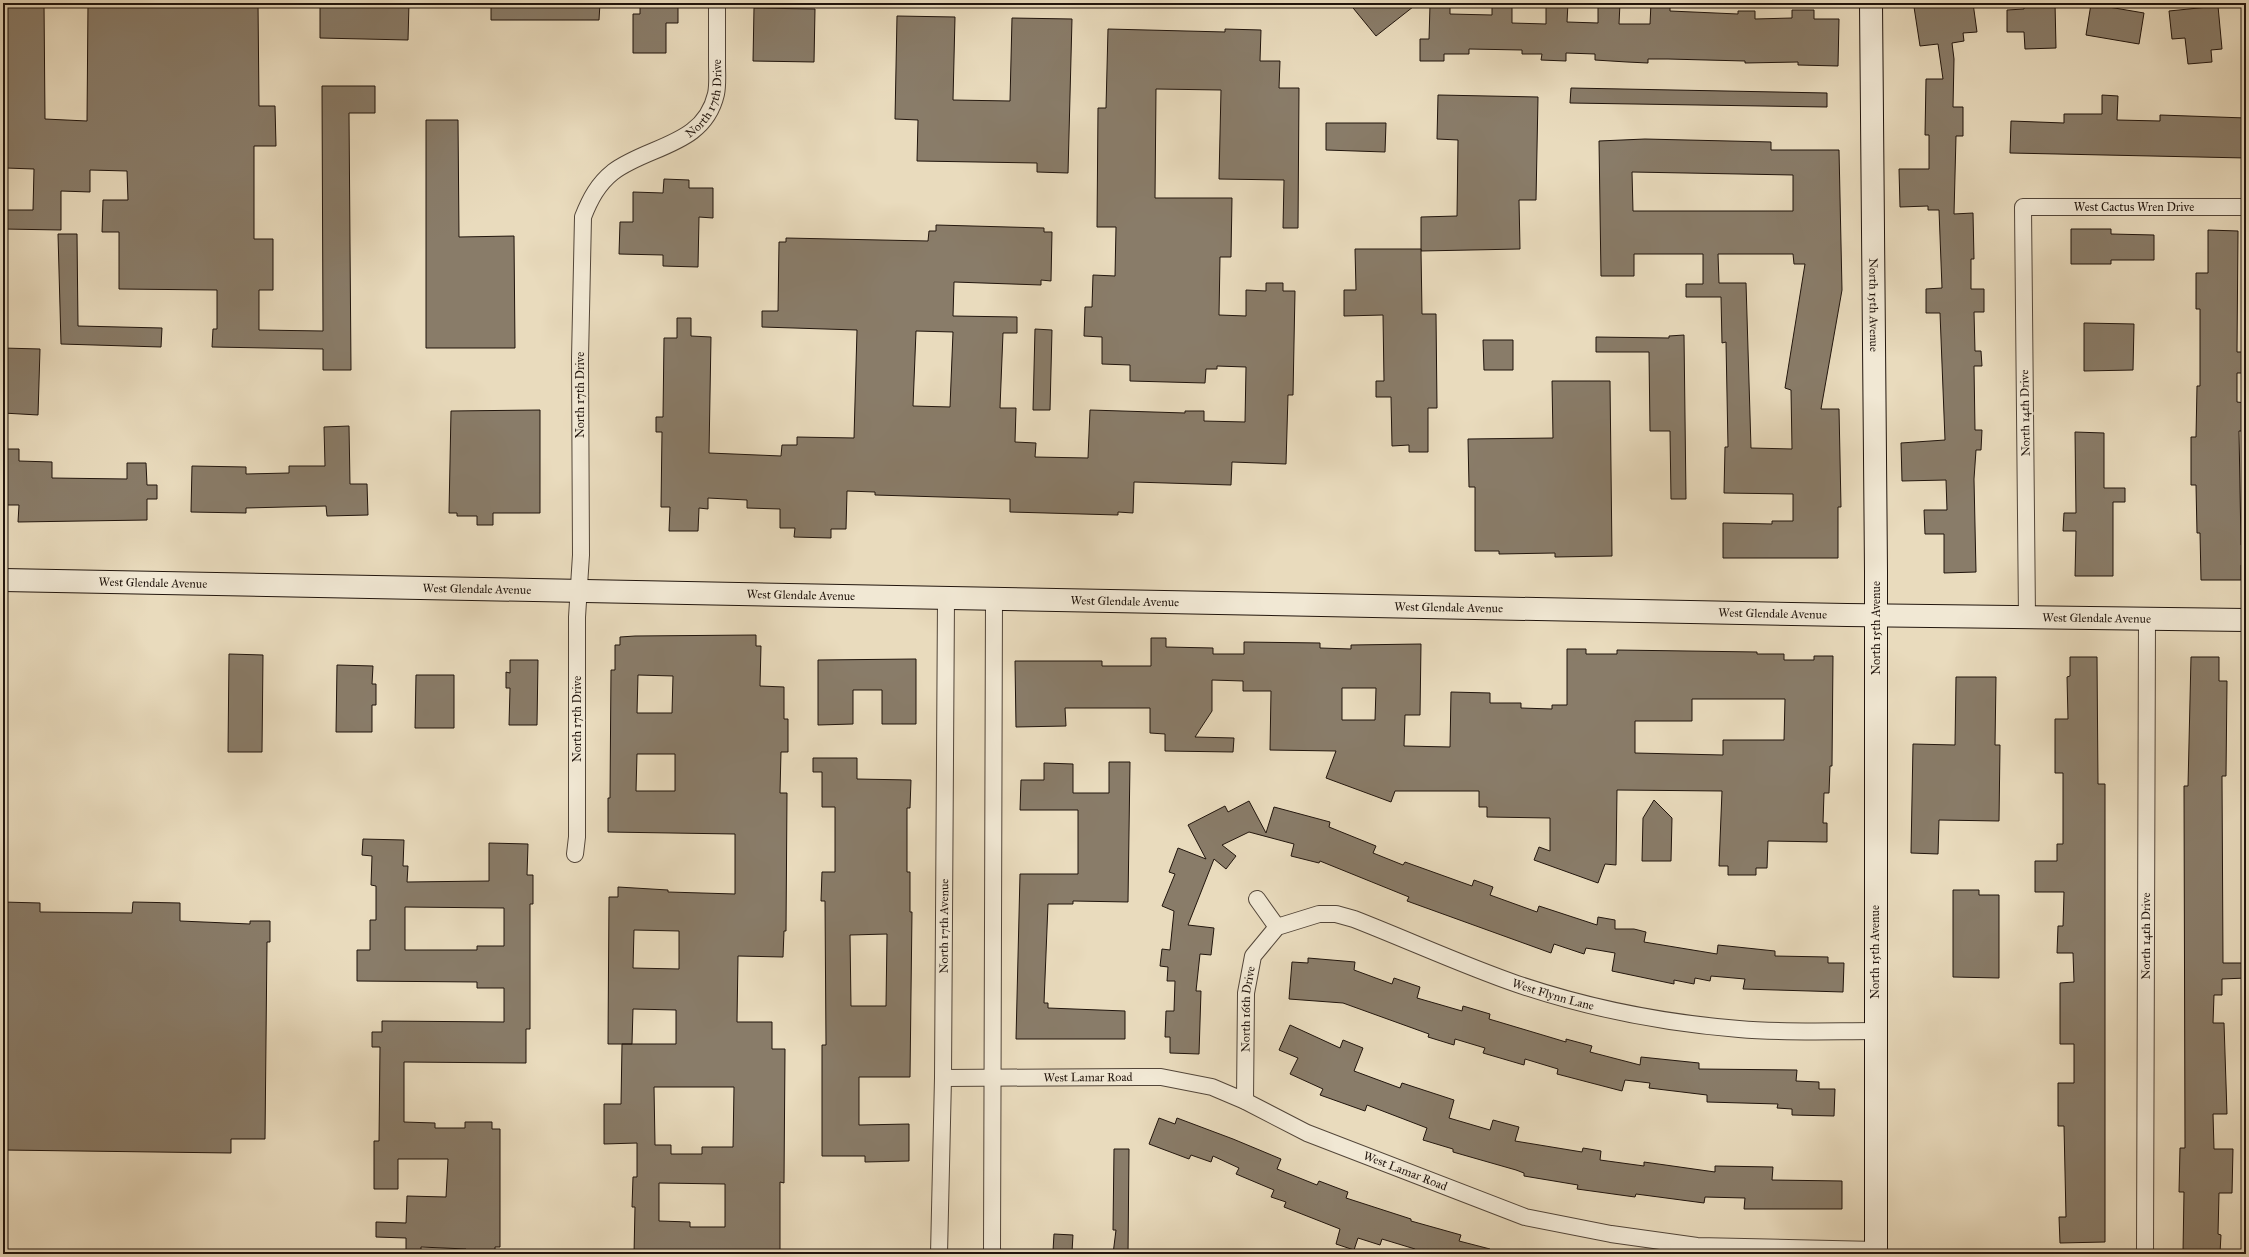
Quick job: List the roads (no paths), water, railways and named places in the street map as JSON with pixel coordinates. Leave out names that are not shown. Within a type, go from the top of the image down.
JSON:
[{"type":"main road","name":"North 15th Avenue","points":[[1871,3],[1876,615],[1876,1252]]},
{"type":"main road","name":"West Glendale Avenue","points":[[3,580],[2027,618],[2246,620]]},
{"type":"street","name":"North 17th Drive","points":[[575,854],[577,829],[577,616],[581,555],[580,360],[583,217],[590,198],[600,184],[613,172],[629,163],[682,139],[696,129],[709,113],[716,94],[717,3]]},
{"type":"street","name":"West Cactus Wren Drive","points":[[2022,207],[2246,207]]},
{"type":"street","name":"North 14th Drive","points":[[2022,207],[2027,618]]},
{"type":"street","name":"North 17th Avenue","points":[[939,1254],[943,1078],[946,598]]},
{"type":"street","points":[[992,1254],[994,598]]},
{"type":"street","name":"North 14th Drive","points":[[2145,1254],[2147,618]]},
{"type":"street","points":[[1257,899],[1277,927]]},
{"type":"street","name":"West Flynn Lane","points":[[1277,927],[1319,914],[1336,914],[1354,919],[1517,984],[1609,1009],[1649,1017],[1740,1029],[1810,1032],[1876,1031]]},
{"type":"street","name":"North 16th Drive","points":[[1245,1101],[1245,1020],[1249,974],[1253,956],[1277,927]]},
{"type":"street","name":"West Lamar Road","points":[[943,1078],[1161,1077],[1212,1087],[1245,1101],[1307,1133],[1525,1218],[1611,1234],[1697,1246],[1876,1252]]}]
